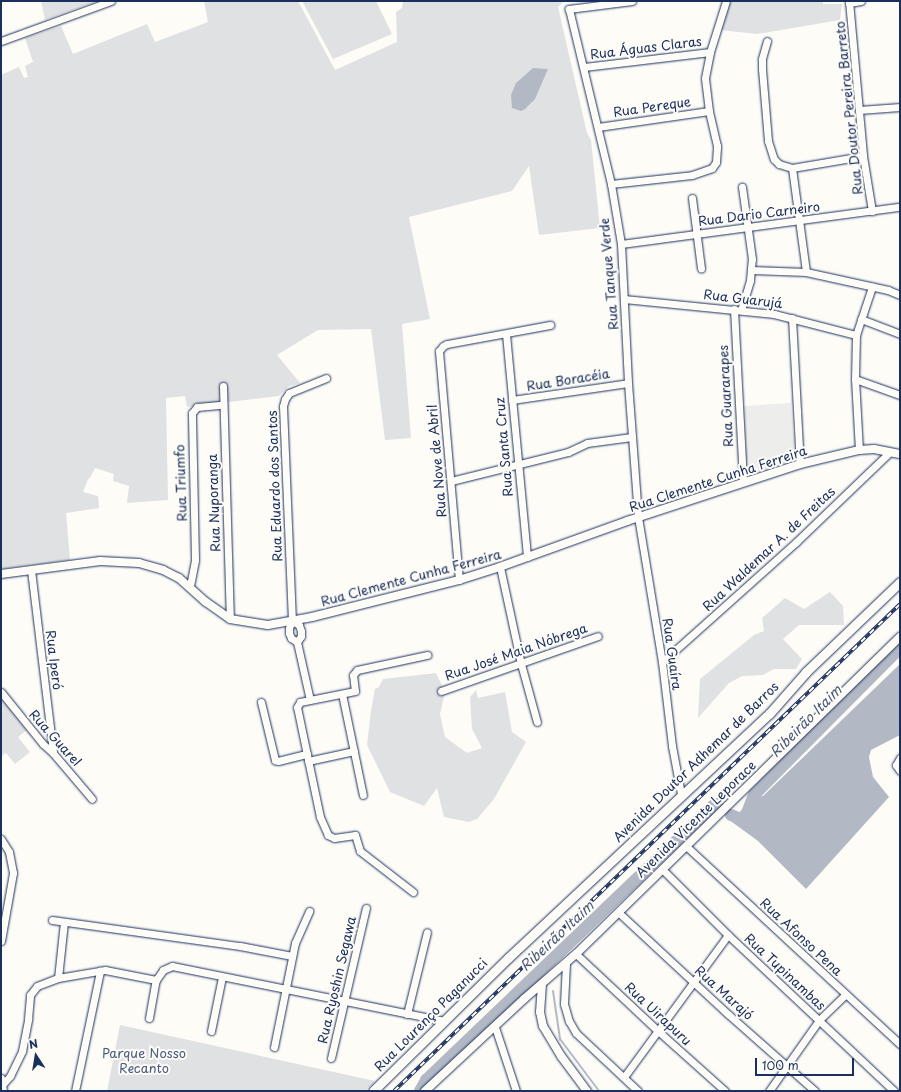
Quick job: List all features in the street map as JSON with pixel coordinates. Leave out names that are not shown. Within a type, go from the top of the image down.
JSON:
[{"type":"main road","name":"Avenida Doutor Adhemar de Barros","points":[[508,958],[768,714],[806,672],[900,582]]},
{"type":"main road","name":"Rua Lourenço Paganucci","points":[[373,1091],[508,958]]},
{"type":"street","points":[[1,41],[111,1]]},
{"type":"street","name":"Rua Tanque Verde","points":[[632,1],[569,9],[611,184],[621,244],[628,383],[638,517]]},
{"type":"street","points":[[611,184],[692,175],[712,168],[716,162],[717,146],[709,111],[705,78],[710,52],[726,1]]},
{"type":"street","points":[[849,2],[861,1]]},
{"type":"street","name":"Rua Doutor Pereira Barreto","points":[[849,2],[864,156],[872,211]]},
{"type":"street","points":[[767,42],[762,64],[768,141],[774,159],[779,164],[792,168],[864,156]]},
{"type":"street","name":"Rua Águas Claras","points":[[584,67],[710,52]]},
{"type":"street","points":[[859,110],[900,107]]},
{"type":"street","name":"Rua Pereque","points":[[598,127],[709,111]]},
{"type":"street","points":[[792,168],[806,272]]},
{"type":"street","points":[[742,187],[752,270],[806,272],[888,290],[900,295]]},
{"type":"street","points":[[692,198],[701,268]]},
{"type":"street","name":"Rua Dario Carneiro","points":[[621,244],[900,208]]},
{"type":"street","name":"Rua Guararapes","points":[[743,482],[738,310],[752,270]]},
{"type":"street","points":[[859,450],[855,379],[856,335],[872,287]]},
{"type":"street","points":[[888,290],[900,288]]},
{"type":"street","name":"Rua Guarujá","points":[[624,299],[738,310],[792,318],[856,335]]},
{"type":"street","points":[[792,318],[800,464]]},
{"type":"street","points":[[861,319],[900,334]]},
{"type":"street","points":[[506,334],[550,325]]},
{"type":"street","name":"Rua Nove de Abril","points":[[459,580],[439,357],[440,348],[447,344],[506,334]]},
{"type":"street","name":"Rua Santa Cruz","points":[[506,334],[527,557]]},
{"type":"street","name":"Rua Eduardo dos Santos","points":[[297,642],[291,638],[289,633],[289,628],[292,621],[284,401],[289,393],[326,378]]},
{"type":"street","points":[[855,379],[900,395]]},
{"type":"street","name":"Rua Boracéia","points":[[512,400],[628,383]]},
{"type":"street","name":"Rua Nuporanga","points":[[223,386],[222,405],[230,619]]},
{"type":"street","name":"Rua Triumfo","points":[[190,586],[195,560],[192,413],[198,406],[222,405]]},
{"type":"street","points":[[451,481],[568,452],[587,443],[632,437]]},
{"type":"street","name":"Rua Clemente Cunha Ferreira","points":[[1,574],[100,561],[123,561],[163,570],[179,578],[190,586],[206,602],[230,619],[264,625],[292,621],[459,580],[500,567],[638,517],[800,464],[859,450],[874,449],[900,454]]},
{"type":"street","name":"Rua Waldemar A. de Freitas","points":[[662,662],[796,542],[890,452]]},
{"type":"street","name":"Rua Guaíra","points":[[638,517],[662,662],[672,746],[682,794]]},
{"type":"street","points":[[500,567],[521,664],[537,722]]},
{"type":"street","name":"Rua Iperó","points":[[31,570],[53,753]]},
{"type":"street","points":[[292,621],[299,625],[301,631],[301,636],[297,642],[310,700]]},
{"type":"street","name":"Rua José Maia Nóbrega","points":[[442,691],[598,636]]},
{"type":"street","name":"Avenida Vicente Leporace","points":[[427,1090],[576,954],[900,637]]},
{"type":"street","points":[[413,892],[360,851],[355,835],[334,838],[328,835],[320,817],[297,707],[300,702],[355,690],[353,675],[357,670],[427,655]]},
{"type":"street","name":"Rua Guarel","points":[[1,692],[43,744],[53,753],[92,799]]},
{"type":"street","points":[[342,694],[363,795]]},
{"type":"street","points":[[261,702],[274,760],[278,761],[354,751]]},
{"type":"street","points":[[898,760],[900,771]]},
{"type":"street","points":[[1,839],[10,852],[13,873],[1,941]]},
{"type":"street","name":"Rua Afonso Pena","points":[[686,846],[844,994],[900,1044]]},
{"type":"street","name":"Rua Tupinambas","points":[[662,869],[728,935],[894,1091]]},
{"type":"street","name":"Rua Ryoshin Segawa","points":[[331,1058],[366,908]]},
{"type":"street","points":[[274,1047],[295,943],[309,911]]},
{"type":"street","name":"Rua Marajó","points":[[618,912],[693,982],[815,1091]]},
{"type":"street","points":[[52,920],[240,946],[292,956]]},
{"type":"street","points":[[58,978],[64,922]]},
{"type":"street","points":[[407,1014],[427,932]]},
{"type":"street","points":[[624,1077],[728,935]]},
{"type":"street","name":"Rua Uirapuru","points":[[576,954],[725,1091]]},
{"type":"street","points":[[566,963],[564,1004],[568,1021],[576,1033],[638,1091]]},
{"type":"street","points":[[149,1018],[156,980],[163,970],[172,966],[444,1021]]},
{"type":"street","points":[[75,1091],[100,971]]},
{"type":"street","points":[[2,1085],[10,1076],[22,1051],[32,991],[37,986],[58,978],[100,971],[122,973],[156,980]]},
{"type":"street","points":[[211,1031],[222,977]]},
{"type":"street","points":[[542,984],[540,1012],[543,1026],[561,1056],[587,1091]]},
{"type":"street","points":[[769,1091],[819,1020],[844,994]]},
{"type":"street","points":[[495,1027],[516,1091]]},
{"type":"shaded area","points":[[533,68],[548,69],[535,99],[521,111],[512,108],[511,95],[516,83]]},
{"type":"shaded area","points":[[791,403],[795,460],[753,473],[748,471],[746,467],[744,406]]},
{"type":"shaded area","points":[[900,664],[900,735],[871,750],[869,757],[873,777],[889,797],[806,889],[758,841],[732,822],[751,798],[763,796]]},
{"type":"green space","points":[[41,1],[98,1],[45,20]]},
{"type":"green space","points":[[204,1],[298,1],[335,70],[397,42],[396,12],[402,8],[403,1],[564,1],[558,7],[587,133],[591,140],[600,228],[539,235],[529,166],[512,191],[409,217],[430,319],[402,324],[411,438],[385,440],[371,329],[318,330],[277,355],[300,383],[289,386],[279,396],[187,407],[185,396],[166,398],[168,500],[127,503],[129,486],[113,481],[114,474],[95,468],[88,479],[83,492],[98,496],[99,508],[66,513],[70,560],[1,569],[1,75],[19,67],[24,78],[28,77],[25,66],[33,62],[25,38],[61,26],[73,54],[147,24],[155,42],[208,22]]},
{"type":"green space","points":[[302,1],[376,1],[392,34],[333,59]]},
{"type":"green space","points":[[728,1],[823,1],[823,4],[842,4],[840,20],[757,34],[720,30]]},
{"type":"green space","points":[[830,592],[843,606],[844,625],[799,625],[783,639],[802,659],[796,669],[774,669],[763,675],[742,676],[729,683],[698,718],[700,679],[754,635],[764,631],[762,618],[785,598],[804,609]]},
{"type":"green space","points":[[436,673],[445,692],[440,714],[445,737],[467,753],[482,748],[472,729],[470,697],[476,690],[478,698],[505,692],[512,732],[526,742],[494,799],[477,819],[469,822],[444,817],[437,788],[424,806],[390,792],[367,745],[375,689],[379,687],[383,679]]},
{"type":"green space","points":[[1,695],[27,730],[18,737],[30,752],[15,764],[6,753],[1,756]]},
{"type":"green space","name":"Parque Nosso Recanto","points":[[120,1025],[375,1081],[365,1091],[107,1091]]},
{"type":"waterway","name":"Ribeirão Itaim","points":[[747,813],[754,795],[900,648]]},
{"type":"waterway","name":"Ribeirão Itaim","points":[[420,1091],[426,1080],[715,804],[717,804]]},
{"type":"waterway","name":"Ribeirão Itaim","points":[[731,815],[750,823]]},
{"type":"waterway","name":"Ribeirão Itaim","points":[[526,987],[531,988]]},
{"type":"waterway","points":[[553,991],[560,1039],[599,1091]]},
{"type":"railway","points":[[394,1091],[900,604]]}]
